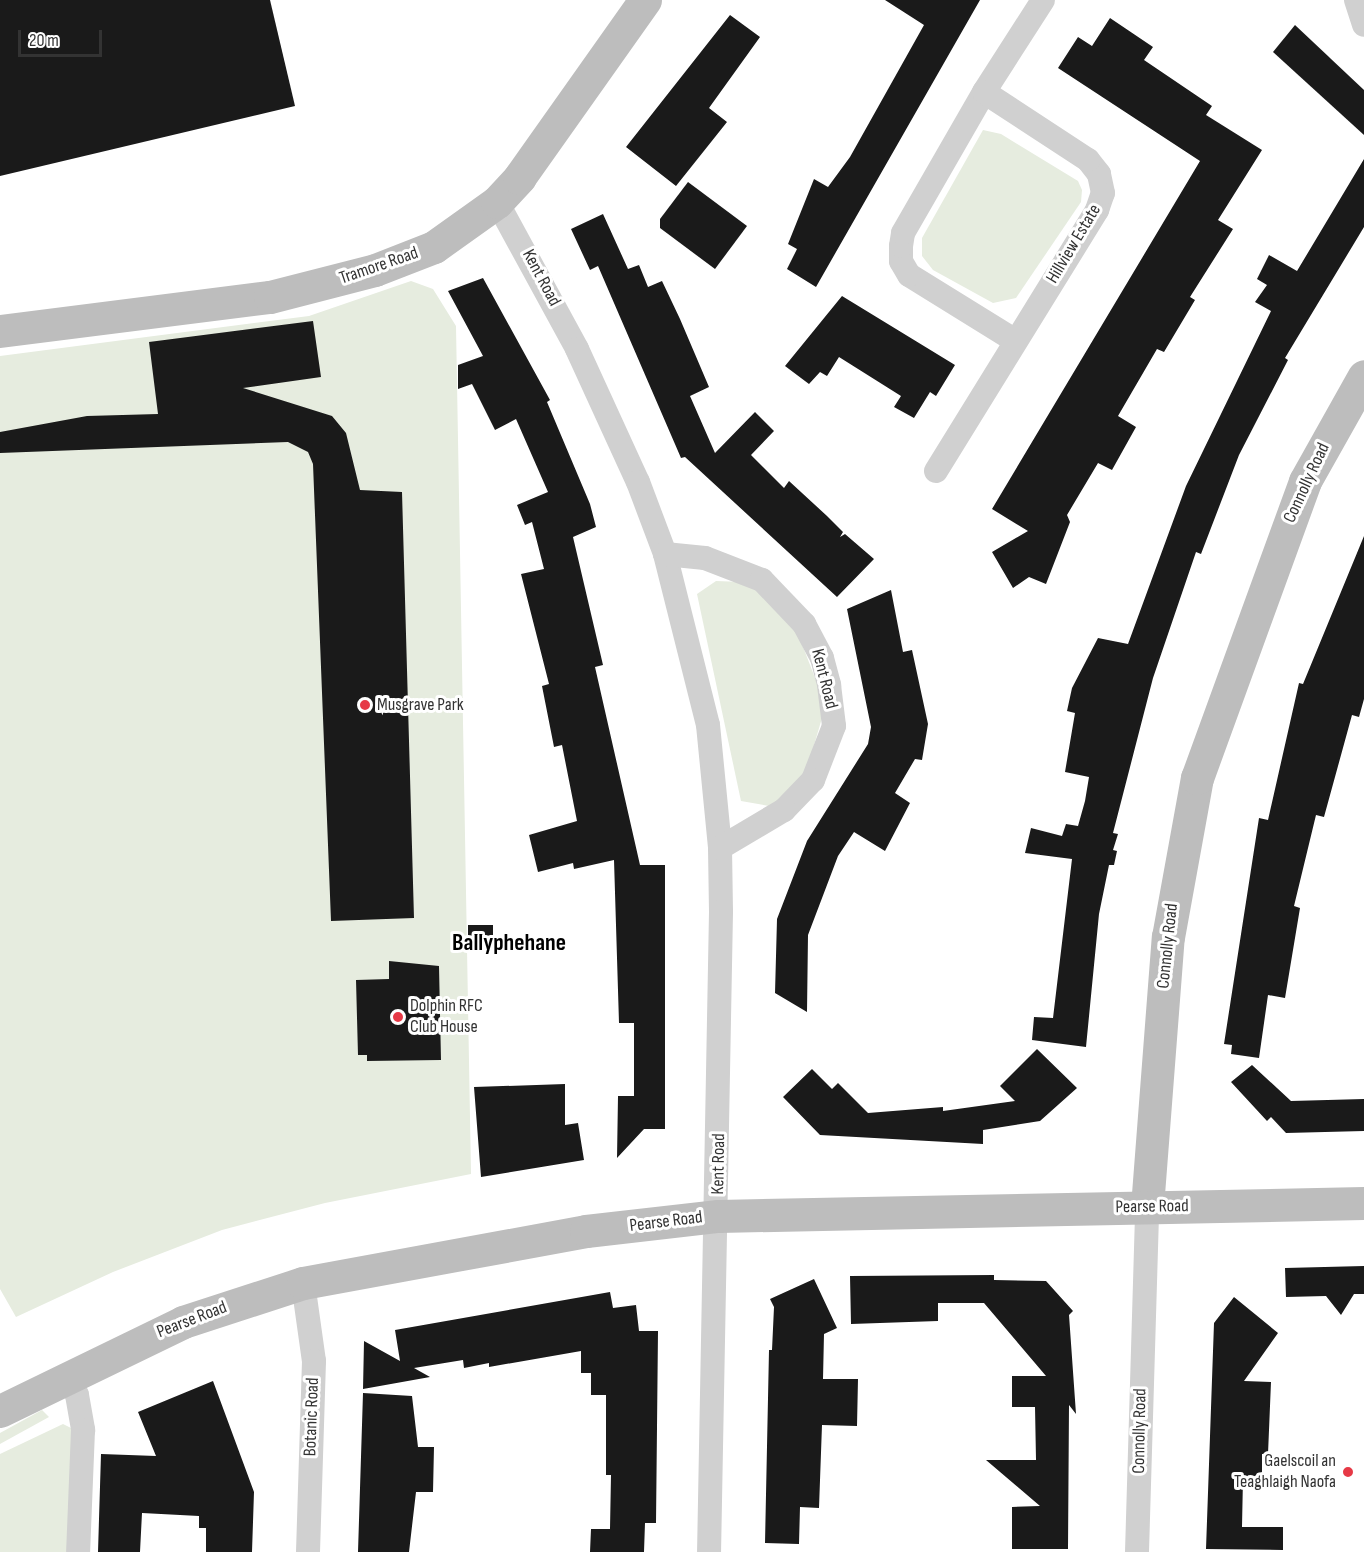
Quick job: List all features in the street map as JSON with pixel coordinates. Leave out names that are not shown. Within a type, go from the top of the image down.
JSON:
[{"type":"street","name":"Tramore Road","points":[[0,332],[313,288],[434,247],[497,202],[645,0]]},
{"type":"street","points":[[1014,340],[909,275],[901,261],[903,233],[984,92],[1043,0]]},
{"type":"street","points":[[1356,0],[1364,25]]},
{"type":"street","name":"Hillview Estate","points":[[936,471],[1014,340],[1097,210],[1103,193],[1099,174],[1088,160],[984,92]]},
{"type":"street","name":"Kent Road","points":[[497,202],[578,349],[665,554],[708,725],[720,848],[718,1216],[709,1552]]},
{"type":"street","name":"Connolly Road","points":[[1137,1552],[1147,1207],[1168,937],[1197,777],[1305,481],[1364,376]]},
{"type":"street","name":"Kent Road","points":[[665,554],[712,560],[762,580],[804,624],[822,658],[829,686],[834,726],[813,780],[784,810],[720,848]]},
{"type":"street","name":"Pearse Road","points":[[0,1411],[67,1376],[183,1322],[303,1283],[519,1242],[718,1216],[1364,1203]]},
{"type":"street","name":"Botanic Road","points":[[303,1283],[314,1361],[308,1552]]},
{"type":"street","points":[[67,1376],[77,1395],[82,1431],[78,1552]]},
{"type":"shaded area","points":[[983,130],[1001,134],[1078,181],[1082,190],[1081,202],[1016,298],[993,303],[933,270],[922,256],[922,238]]},
{"type":"shaded area","points":[[411,281],[433,289],[456,326],[471,1174],[325,1203],[222,1230],[113,1272],[16,1317],[0,1289],[0,356],[309,316]]},
{"type":"shaded area","points":[[716,581],[743,582],[779,606],[800,639],[817,683],[822,718],[807,769],[784,799],[769,806],[741,801],[697,594]]},
{"type":"shaded area","points":[[42,1410],[49,1417],[0,1444],[0,1433]]},
{"type":"shaded area","points":[[63,1424],[75,1430],[70,1552],[0,1552],[0,1454]]},
{"type":"building","points":[[0,0],[270,0],[295,106],[0,176]]},
{"type":"building","points":[[885,0],[980,0],[816,287],[787,269],[797,249],[788,244],[814,179],[828,187],[850,157],[924,25]]},
{"type":"building","points":[[730,15],[760,37],[709,108],[727,122],[676,186],[626,147]]},
{"type":"building","points":[[1110,18],[1153,47],[1144,60],[1212,106],[1206,115],[1262,150],[1218,220],[1233,229],[1190,297],[1195,300],[1164,352],[1157,349],[1118,416],[1136,427],[1112,470],[1098,463],[1067,515],[1070,522],[1046,584],[1029,577],[1013,588],[992,552],[1028,531],[992,509],[1200,161],[1058,68],[1078,37],[1092,46]]},
{"type":"building","points":[[1295,25],[1364,90],[1364,135],[1273,52]]},
{"type":"building","points":[[1364,159],[1364,227],[1285,358],[1288,360],[1239,455],[1201,554],[1196,552],[1153,678],[1113,833],[1118,834],[1113,850],[1117,851],[1114,865],[1109,865],[1099,914],[1086,1047],[1032,1040],[1034,1017],[1053,1018],[1072,859],[1025,853],[1031,828],[1062,836],[1066,824],[1078,826],[1089,777],[1065,772],[1075,713],[1067,711],[1072,688],[1098,638],[1128,644],[1186,486],[1271,311],[1255,302],[1267,285],[1257,279],[1269,255],[1297,271]]},
{"type":"building","points":[[688,182],[747,226],[715,269],[660,228],[660,219]]},
{"type":"building","points":[[603,214],[628,269],[639,265],[648,287],[662,281],[680,319],[709,387],[690,396],[715,453],[755,412],[774,431],[751,455],[784,488],[789,481],[827,516],[843,532],[840,537],[845,534],[874,559],[837,597],[685,457],[681,458],[598,266],[590,270],[571,229]]},
{"type":"building","points":[[483,278],[550,400],[547,402],[590,504],[596,527],[573,537],[603,665],[595,667],[640,865],[665,865],[665,1129],[644,1129],[617,1158],[618,1096],[634,1096],[634,1023],[619,1023],[614,860],[574,869],[573,863],[538,872],[529,835],[577,821],[562,745],[554,747],[542,686],[549,684],[521,574],[544,569],[532,522],[525,525],[517,505],[548,492],[516,419],[495,430],[472,384],[458,389],[458,365],[483,356],[448,291]]},
{"type":"building","points":[[842,296],[955,365],[936,396],[930,392],[914,418],[894,407],[901,396],[839,357],[827,376],[820,372],[809,384],[785,366]]},
{"type":"building","name":"Musgrave Park","points":[[313,321],[321,377],[243,388],[332,416],[346,433],[360,490],[402,492],[414,918],[331,921],[313,464],[308,452],[288,442],[0,453],[0,432],[87,416],[158,414],[149,342]]},
{"type":"building","points":[[1364,536],[1364,699],[1359,717],[1352,715],[1324,817],[1316,815],[1294,906],[1300,908],[1285,998],[1268,995],[1259,1058],[1231,1054],[1232,1045],[1224,1044],[1259,818],[1268,820],[1299,683],[1303,684]]},
{"type":"building","points":[[891,590],[903,652],[912,650],[928,724],[922,760],[915,759],[895,793],[910,803],[885,851],[854,832],[838,856],[808,935],[807,1012],[775,993],[777,919],[807,841],[868,744],[871,727],[847,609]]},
{"type":"building","points":[[468,925],[493,925],[493,949],[468,948]]},
{"type":"building","name":"Dolphin RFC Club House","points":[[389,961],[439,966],[441,1060],[367,1061],[367,1055],[358,1055],[356,980],[389,979]]},
{"type":"building","points":[[1037,1049],[1077,1088],[1040,1121],[983,1130],[983,1144],[820,1135],[783,1097],[812,1069],[832,1089],[838,1083],[868,1113],[943,1107],[943,1111],[1015,1101],[1000,1086]]},
{"type":"building","points":[[1252,1065],[1291,1101],[1364,1099],[1364,1131],[1286,1133],[1271,1117],[1267,1121],[1231,1082]]},
{"type":"building","points":[[565,1084],[565,1125],[578,1123],[584,1160],[481,1177],[474,1087]]},
{"type":"building","points":[[1364,1266],[1364,1294],[1354,1294],[1341,1315],[1326,1296],[1286,1297],[1285,1268]]},
{"type":"building","points":[[994,1275],[994,1280],[1046,1281],[1073,1311],[1069,1315],[1076,1414],[1069,1405],[1068,1549],[1012,1549],[1012,1507],[1040,1506],[986,1460],[1036,1460],[1035,1407],[1012,1407],[1012,1376],[1046,1376],[984,1303],[938,1303],[938,1321],[851,1324],[850,1276]]},
{"type":"building","points":[[814,1279],[837,1328],[824,1334],[823,1379],[858,1379],[857,1426],[822,1425],[819,1508],[800,1507],[799,1544],[765,1543],[769,1350],[772,1350],[774,1307],[770,1299]]},
{"type":"building","points":[[610,1292],[613,1308],[636,1305],[639,1331],[658,1331],[656,1523],[645,1523],[644,1552],[590,1552],[591,1529],[610,1529],[611,1475],[606,1475],[606,1395],[591,1395],[591,1373],[581,1373],[581,1351],[489,1367],[489,1363],[464,1368],[463,1360],[414,1368],[430,1377],[363,1389],[364,1341],[400,1361],[395,1330]]},
{"type":"building","points":[[1234,1297],[1278,1333],[1244,1381],[1271,1382],[1268,1454],[1262,1454],[1262,1478],[1243,1478],[1242,1527],[1283,1527],[1283,1550],[1206,1549],[1214,1323]]},
{"type":"building","points":[[213,1381],[254,1492],[252,1552],[206,1552],[206,1528],[199,1528],[199,1516],[142,1513],[140,1552],[98,1552],[101,1454],[156,1456],[138,1412]]},
{"type":"building","points":[[363,1393],[412,1396],[418,1447],[434,1447],[433,1492],[416,1492],[409,1552],[358,1552]]},
{"type":"place","name":"Musgrave Park","points":[[365,705]]},
{"type":"place","name":"Dolphin RFC Club House","points":[[398,1017]]},
{"type":"place","name":"Gaelscoil an Teaghlaigh Naofa","points":[[1348,1472]]},
{"type":"district","name":"Ballyphehane","points":[[509,943]]}]
